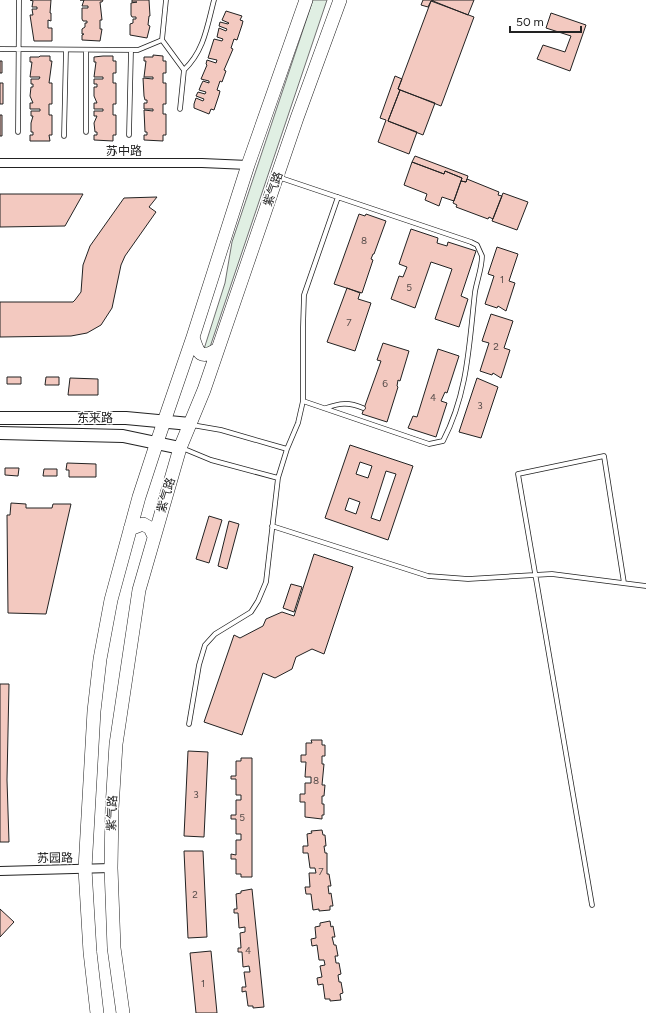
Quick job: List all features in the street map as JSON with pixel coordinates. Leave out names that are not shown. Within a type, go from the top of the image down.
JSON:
[{"type":"main road","name":"紫气路","points":[[97,1013],[90,952],[85,869],[94,711],[99,666],[111,600],[130,529],[157,442],[193,337],[248,165],[306,0]]},
{"type":"main road","name":"紫气路","points":[[123,1013],[114,948],[111,868],[116,744],[139,590],[180,448],[204,390],[277,176],[340,0]]},
{"type":"main road","points":[[193,337],[197,350],[202,355],[209,355],[218,350]]},
{"type":"main road","points":[[130,529],[143,524],[150,528],[154,536]]},
{"type":"street","name":"苏中路","points":[[0,163],[202,163],[248,165]]},
{"type":"street","name":"东来路","points":[[0,418],[126,418],[190,424]]},
{"type":"street","name":"东来路","points":[[0,433],[123,436],[180,448]]},
{"type":"street","name":"苏园路","points":[[0,871],[111,868]]},
{"type":"lane","points":[[18,132],[19,0]]},
{"type":"lane","points":[[166,0],[162,40],[184,70]]},
{"type":"lane","points":[[180,109],[184,70],[195,60],[202,43],[214,0]]},
{"type":"lane","points":[[0,49],[138,50],[162,40]]},
{"type":"lane","points":[[64,136],[66,50]]},
{"type":"lane","points":[[86,50],[86,132]]},
{"type":"lane","points":[[129,135],[131,50]]},
{"type":"lane","points":[[277,176],[471,242],[480,250],[482,262],[476,283],[466,374],[443,441],[429,444],[304,401]]},
{"type":"lane","points":[[189,724],[199,665],[205,645],[220,630],[251,612],[258,601],[266,582],[278,478],[287,449],[298,423],[304,401],[304,295],[338,197]]},
{"type":"lane","points":[[325,408],[341,403],[350,403],[363,408]]},
{"type":"lane","points":[[190,424],[220,430],[287,449]]},
{"type":"lane","points":[[180,448],[211,460],[278,478]]},
{"type":"lane","points":[[592,905],[518,474],[604,456],[624,583]]},
{"type":"lane","points":[[272,526],[428,576],[468,579],[552,574],[646,586]]},
{"type":"green space","points":[[313,0],[327,0],[209,350],[204,349],[225,283],[232,242]]},
{"type":"building","points":[[30,0],[51,0],[51,21],[48,20],[48,28],[52,28],[52,41],[34,41],[30,15],[33,15],[32,9],[37,9],[37,7],[32,7],[33,1]]},
{"type":"building","points":[[84,0],[103,0],[100,2],[102,20],[100,20],[100,29],[102,29],[100,41],[82,40],[82,35],[84,34],[82,34],[82,29],[85,27],[85,23],[87,23],[87,21],[83,21],[82,19],[82,8],[88,8],[88,6],[82,6]]},
{"type":"building","points":[[132,0],[149,0],[150,16],[148,25],[150,26],[147,38],[130,35],[130,24],[133,23],[133,19],[136,19],[136,17],[132,17],[131,15],[131,3],[137,2],[132,2]]},
{"type":"building","points":[[423,0],[433,0],[428,7],[421,5]]},
{"type":"building","points":[[433,0],[474,0],[468,15]]},
{"type":"building","points":[[431,1],[474,17],[441,106],[398,89]]},
{"type":"building","points":[[226,11],[242,16],[240,20],[243,21],[237,40],[234,39],[231,48],[233,49],[224,70],[226,71],[217,90],[220,91],[214,110],[211,109],[209,114],[194,108],[194,104],[196,98],[203,101],[204,99],[196,96],[198,92],[205,94],[206,92],[199,90],[203,81],[209,83],[209,81],[201,79],[207,65],[207,60],[216,63],[217,60],[208,58],[214,39],[222,41],[223,39],[217,37],[219,28],[226,31],[227,29],[219,26],[220,22],[229,23],[222,20]]},
{"type":"building","points":[[551,13],[586,25],[570,71],[537,59],[543,45],[565,52],[571,36],[546,28]]},
{"type":"building","points":[[153,55],[163,56],[163,61],[166,61],[166,73],[163,73],[163,83],[166,83],[166,104],[163,104],[163,114],[166,114],[166,135],[163,135],[163,141],[144,140],[144,135],[147,135],[147,132],[145,132],[144,110],[153,111],[153,109],[144,109],[144,103],[147,103],[147,100],[145,100],[144,96],[143,78],[153,79],[153,77],[144,77],[146,61],[144,61],[144,57],[153,57]]},
{"type":"building","points":[[50,56],[50,61],[52,61],[49,83],[52,83],[52,104],[49,104],[49,115],[52,115],[52,135],[49,135],[50,141],[30,141],[30,135],[33,135],[33,132],[31,132],[33,116],[31,116],[31,111],[40,111],[40,109],[30,109],[30,103],[33,103],[30,96],[31,87],[33,87],[33,84],[31,84],[31,79],[39,79],[40,77],[30,77],[32,62],[30,62],[30,57]]},
{"type":"building","points":[[113,56],[113,61],[116,61],[116,73],[113,73],[113,83],[116,83],[116,104],[113,104],[113,115],[116,115],[116,135],[113,135],[113,141],[94,140],[94,135],[97,135],[97,132],[95,132],[94,123],[97,116],[94,116],[94,111],[103,111],[103,109],[94,109],[94,103],[97,103],[94,96],[94,87],[97,87],[97,84],[94,84],[94,79],[103,79],[103,77],[94,77],[96,62],[94,62],[94,57]]},
{"type":"building","points":[[0,61],[2,61],[2,73],[0,73]]},
{"type":"building","points":[[395,76],[402,79],[398,89],[400,90],[388,121],[417,132],[409,154],[378,142],[386,120],[380,118]]},
{"type":"building","points":[[0,83],[3,83],[3,104],[0,104]]},
{"type":"building","points":[[400,90],[435,103],[423,135],[388,121]]},
{"type":"building","points":[[0,115],[2,115],[2,136],[0,136]]},
{"type":"building","points":[[415,156],[468,176],[466,182],[461,181],[462,178],[445,171],[444,174],[412,162]]},
{"type":"building","points":[[412,162],[444,174],[445,171],[462,178],[454,201],[442,197],[439,206],[425,200],[427,194],[404,185]]},
{"type":"building","points":[[467,179],[499,192],[498,195],[502,196],[493,219],[489,217],[488,219],[456,207],[457,205],[453,203],[461,181],[466,182]]},
{"type":"building","points":[[503,193],[528,202],[517,230],[492,221]]},
{"type":"building","points":[[0,194],[83,194],[65,226],[0,227]]},
{"type":"building","points":[[157,197],[149,207],[156,212],[125,256],[121,265],[112,308],[101,325],[87,333],[71,336],[0,337],[0,302],[73,302],[81,292],[83,265],[90,246],[124,198]]},
{"type":"building","points":[[359,214],[365,216],[366,214],[386,221],[371,259],[373,260],[362,293],[334,284]]},
{"type":"building","points":[[411,229],[438,238],[437,243],[447,246],[448,242],[476,251],[461,296],[468,299],[459,327],[435,319],[452,269],[431,262],[415,308],[391,299],[399,276],[403,277],[407,267],[399,264]]},
{"type":"building","points":[[497,247],[518,254],[509,281],[515,283],[506,311],[498,306],[497,308],[485,304],[494,276],[488,274]]},
{"type":"building","points":[[347,288],[360,293],[358,299],[371,303],[355,351],[327,342]]},
{"type":"building","points":[[491,314],[513,321],[504,348],[510,350],[501,378],[493,373],[492,375],[480,371],[489,343],[482,341]]},
{"type":"building","points":[[383,343],[409,351],[400,381],[398,380],[398,387],[387,422],[362,414],[381,361],[377,360]]},
{"type":"building","points":[[438,349],[459,356],[447,393],[445,392],[441,401],[447,403],[436,437],[408,428],[413,416],[417,417]]},
{"type":"building","points":[[7,377],[21,377],[21,384],[7,384]]},
{"type":"building","points":[[46,377],[59,377],[59,385],[45,385]]},
{"type":"building","points":[[70,378],[98,379],[98,395],[68,395]]},
{"type":"building","points":[[477,378],[498,387],[481,438],[459,432]]},
{"type":"building","points":[[350,445],[413,466],[388,540],[325,518]],"holes":[[[360,462],[372,466],[368,478],[356,474]],[[386,471],[396,474],[380,521],[371,518]],[[349,498],[360,502],[356,514],[345,510]]]},
{"type":"building","points":[[67,463],[96,464],[96,477],[69,477],[69,470],[66,470]]},
{"type":"building","points":[[5,468],[19,468],[18,476],[5,475]]},
{"type":"building","points":[[44,469],[57,469],[57,476],[43,476]]},
{"type":"building","points":[[11,503],[26,504],[26,508],[52,508],[53,504],[71,504],[46,614],[8,613],[7,515],[10,515]]},
{"type":"building","points":[[209,516],[222,520],[209,563],[196,559]]},
{"type":"building","points":[[229,521],[239,524],[227,569],[218,566]]},
{"type":"building","points":[[314,554],[353,567],[324,654],[312,649],[296,657],[292,669],[275,678],[263,673],[242,735],[204,722],[234,635],[240,638],[263,626],[266,619],[282,612],[294,616]]},
{"type":"building","points":[[291,584],[302,587],[294,612],[283,608]]},
{"type":"building","points":[[0,684],[9,684],[7,780],[9,842],[0,842]]},
{"type":"building","points":[[311,740],[322,740],[322,745],[325,745],[325,756],[322,756],[322,764],[324,764],[322,785],[325,785],[324,796],[322,796],[324,815],[322,815],[322,819],[305,817],[305,802],[300,802],[300,794],[305,794],[305,783],[311,783],[311,777],[305,777],[306,762],[301,762],[301,755],[306,755],[306,743],[312,743]]},
{"type":"building","points":[[188,751],[208,752],[204,837],[184,836]]},
{"type":"building","points":[[241,758],[252,758],[252,877],[241,877],[241,874],[236,874],[236,859],[231,859],[231,854],[236,855],[236,840],[241,840],[241,834],[236,834],[236,819],[231,819],[231,815],[236,815],[236,800],[241,800],[241,795],[236,795],[236,779],[231,779],[231,776],[236,776],[236,761],[241,761]]},
{"type":"building","points":[[322,830],[323,835],[325,835],[326,846],[324,846],[325,853],[327,853],[327,874],[329,874],[331,886],[328,886],[329,894],[331,893],[333,906],[330,906],[330,910],[319,911],[319,909],[313,910],[311,894],[306,894],[305,887],[310,887],[309,873],[316,873],[315,868],[310,868],[308,853],[303,853],[303,846],[308,846],[307,834],[312,833],[311,831]]},
{"type":"building","points":[[184,851],[203,851],[207,937],[188,938]]},
{"type":"building","points":[[252,889],[264,1007],[253,1008],[253,1006],[248,1006],[246,991],[242,992],[242,987],[246,987],[244,972],[250,972],[249,966],[243,967],[242,952],[238,952],[238,948],[241,948],[240,933],[245,932],[245,927],[239,928],[238,913],[234,913],[234,909],[237,909],[236,894],[241,893],[241,891]]},
{"type":"building","points":[[0,909],[14,922],[0,937]]},
{"type":"building","points":[[330,921],[331,927],[333,926],[335,937],[332,937],[334,945],[336,945],[338,956],[335,956],[336,963],[339,963],[341,974],[338,975],[343,993],[340,994],[341,1000],[330,1001],[330,999],[325,999],[323,984],[318,985],[317,978],[322,977],[320,966],[325,965],[324,960],[319,960],[317,945],[312,946],[311,939],[316,938],[315,927],[320,926],[320,923]]},
{"type":"building","points":[[211,951],[217,1013],[196,1013],[190,953]]}]
